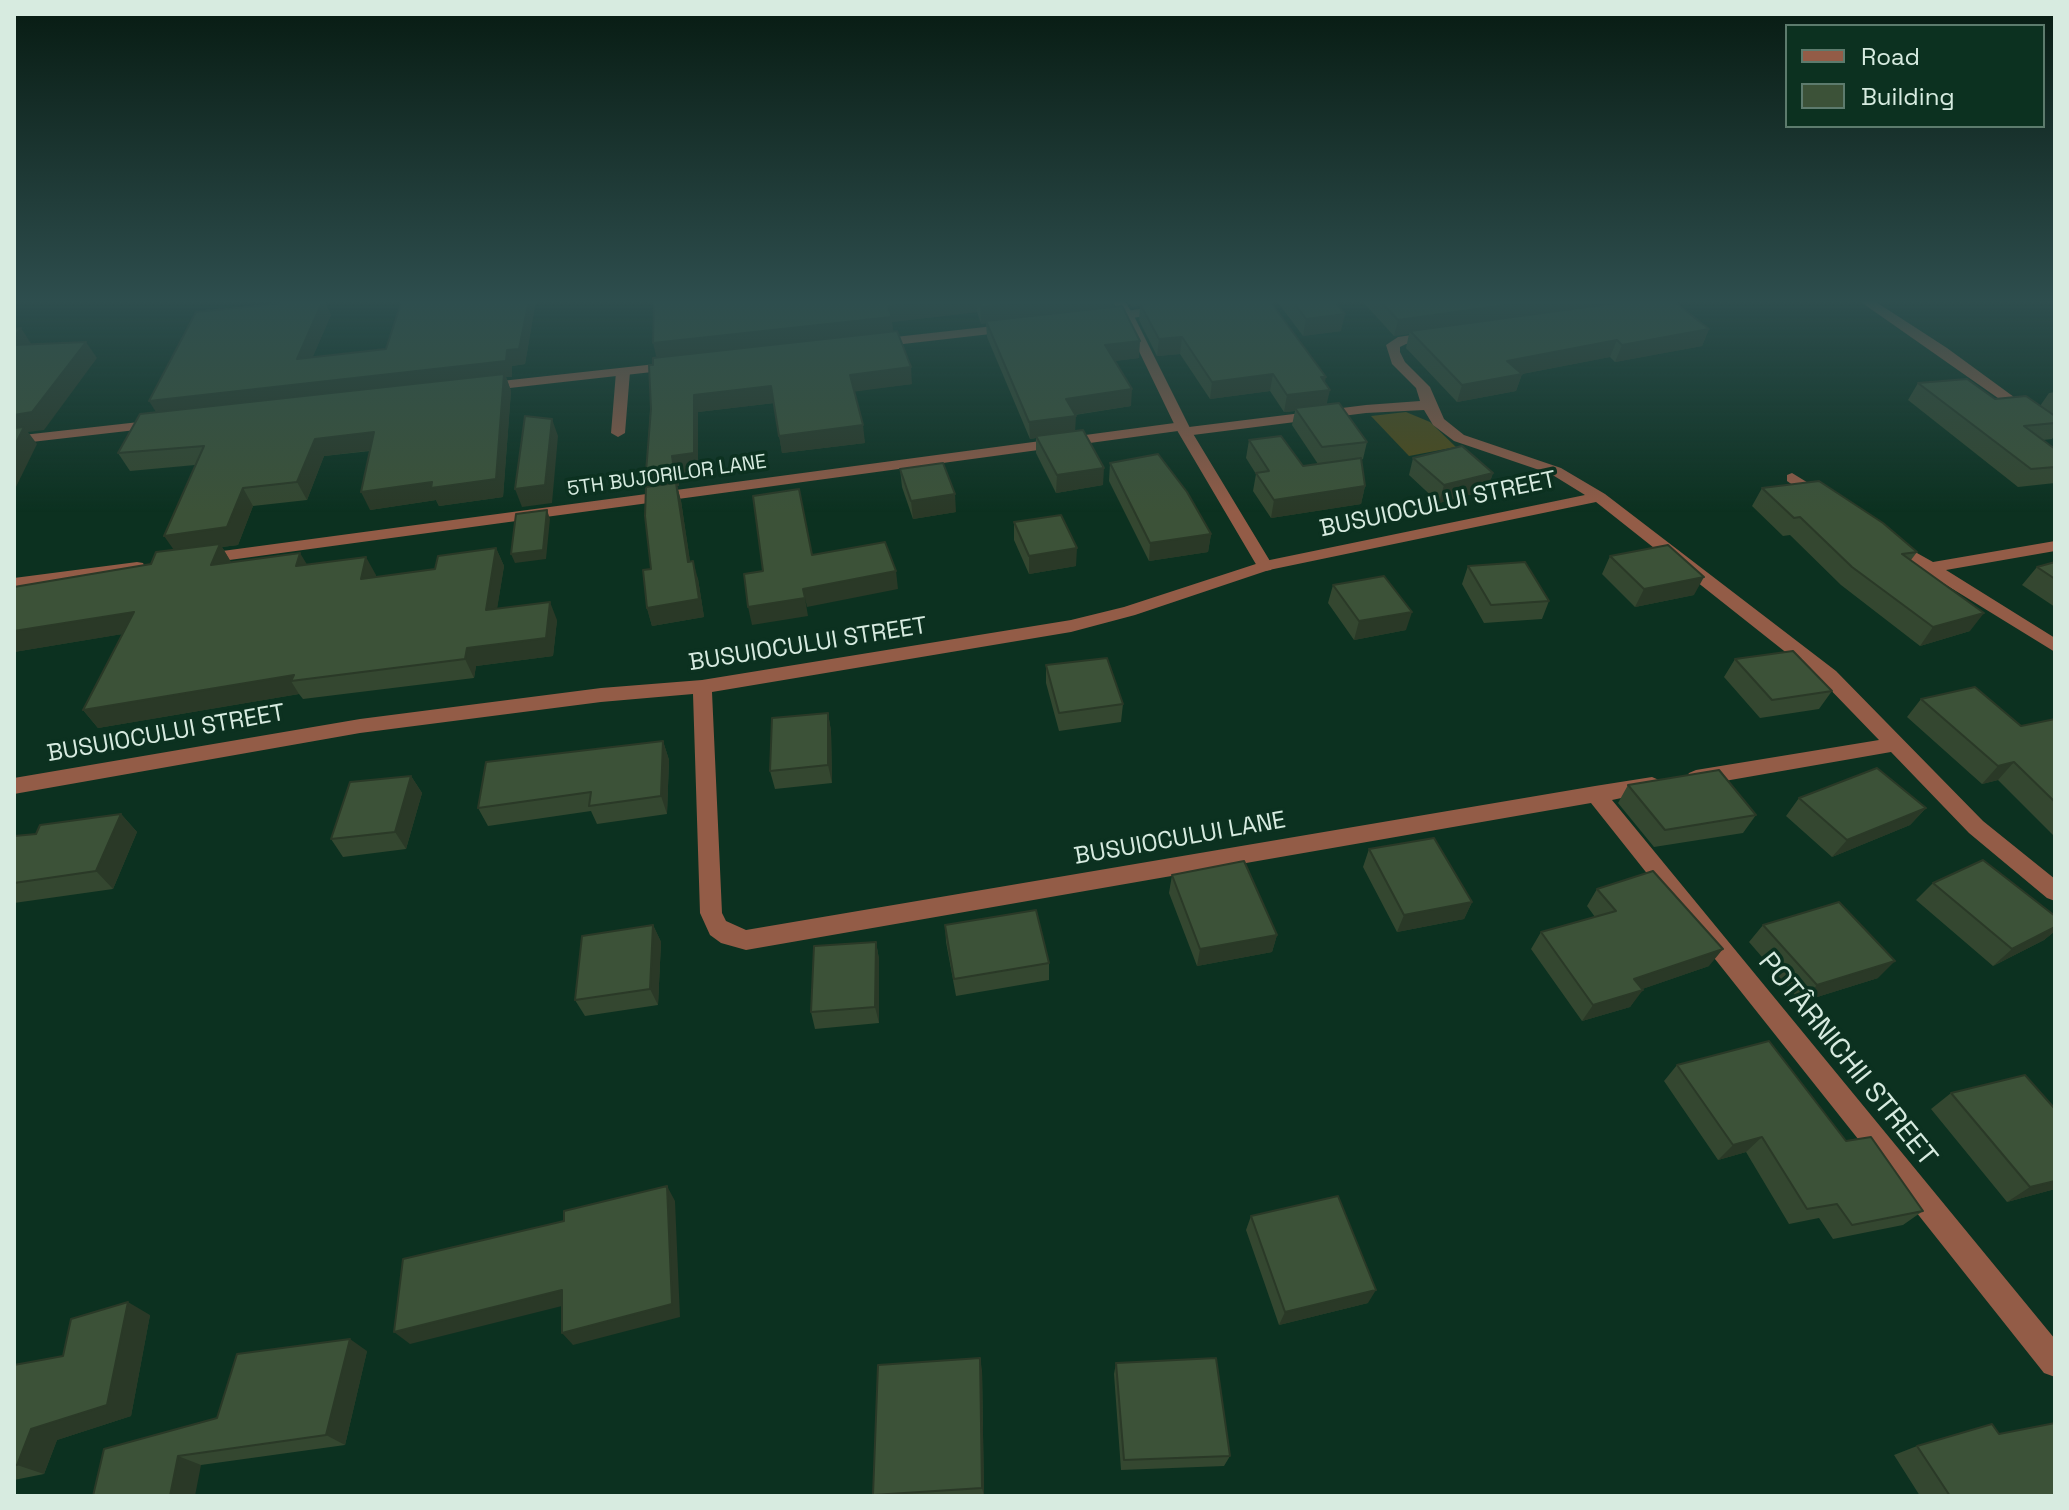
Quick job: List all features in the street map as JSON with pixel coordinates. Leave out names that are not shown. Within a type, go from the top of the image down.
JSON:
[{"type":"street","points":[[467,389],[637,370]]},
{"type":"street","points":[[1154,370],[1183,429],[1265,566]]},
{"type":"street","points":[[1406,370],[1423,387],[1428,405],[1438,422],[1459,438],[1556,471],[1599,497],[1829,676],[1976,827],[2055,892]]},
{"type":"street","points":[[1969,370],[2055,434]]},
{"type":"street","points":[[618,433],[623,372]]},
{"type":"street","name":"5TH BUJORILOR LANE","points":[[183,561],[1183,429],[1428,405]]},
{"type":"street","points":[[14,440],[170,422]]},
{"type":"street","points":[[1792,478],[1842,511]]},
{"type":"street","name":"BUSUIOCULUI STREET","points":[[14,786],[360,726],[601,695],[702,687],[1071,626],[1129,611],[1265,566],[1599,497]]},
{"type":"street","points":[[1880,536],[2055,646]]},
{"type":"street","points":[[1930,568],[2055,546]]},
{"type":"street","points":[[14,583],[152,565]]},
{"type":"street","name":"BUSUIOCULUI LANE","points":[[702,687],[711,913],[718,928],[729,936],[746,940],[1893,745]]},
{"type":"street","name":"POTÂRNICHII STREET","points":[[1595,794],[2055,1362]]},
{"type":"shaded area","points":[[1406,412],[1430,422],[1456,447],[1409,456],[1371,416]]},
{"type":"building","points":[[14,370],[64,370],[32,412],[14,415]]},
{"type":"building","points":[[165,370],[422,370],[149,401]]},
{"type":"building","points":[[649,370],[885,370],[850,375],[863,425],[779,436],[771,386],[694,395],[694,453],[672,456],[674,469],[646,472],[651,409]]},
{"type":"building","points":[[1007,370],[1121,370],[1132,389],[1066,399],[1076,416],[1029,422]]},
{"type":"building","points":[[1204,370],[1321,370],[1326,377],[1321,377],[1330,390],[1287,395],[1273,374],[1212,382]]},
{"type":"building","points":[[1448,370],[1518,370],[1522,374],[1462,385]]},
{"type":"building","points":[[504,374],[496,479],[431,488],[432,482],[361,492],[374,432],[315,439],[297,482],[243,488],[227,527],[164,536],[204,446],[118,453],[140,414]]},
{"type":"building","points":[[1967,379],[1995,399],[2026,396],[2055,416],[2055,423],[2024,426],[2055,449],[2055,467],[2031,469],[1918,383]]},
{"type":"building","points":[[1339,403],[1367,442],[1322,447],[1295,408]]},
{"type":"building","points":[[525,416],[552,419],[545,485],[515,489]]},
{"type":"building","points":[[24,427],[14,447],[14,428]]},
{"type":"building","points":[[1083,430],[1104,468],[1057,475],[1036,436]]},
{"type":"building","points":[[1281,436],[1303,466],[1361,458],[1365,486],[1274,500],[1256,473],[1269,471],[1249,440]]},
{"type":"building","points":[[1462,446],[1493,473],[1444,485],[1413,458]]},
{"type":"building","points":[[1158,454],[1187,492],[1211,534],[1150,543],[1110,463]]},
{"type":"building","points":[[943,463],[955,494],[911,501],[900,469]]},
{"type":"building","points":[[1819,481],[1883,523],[1917,552],[1902,554],[1984,613],[1933,627],[1852,567],[1800,517],[1794,518],[1762,488]]},
{"type":"building","points":[[676,483],[688,562],[693,561],[699,599],[647,608],[643,570],[651,569],[645,516],[646,487]]},
{"type":"building","points":[[799,489],[812,555],[885,542],[896,571],[803,589],[805,598],[748,607],[744,574],[763,571],[753,496]]},
{"type":"building","points":[[547,510],[543,550],[511,554],[516,514]]},
{"type":"building","points":[[1061,515],[1077,548],[1029,556],[1014,522]]},
{"type":"building","points":[[220,544],[211,565],[300,553],[296,566],[366,557],[361,579],[435,569],[438,556],[496,548],[486,610],[550,602],[546,638],[467,648],[465,659],[291,681],[294,675],[83,710],[134,612],[14,631],[14,587],[151,564],[156,552]]},
{"type":"building","points":[[1668,545],[1704,577],[1644,589],[1610,556]]},
{"type":"building","points":[[1525,562],[1549,601],[1491,605],[1468,566]]},
{"type":"building","points":[[2055,562],[2055,579],[2037,567]]},
{"type":"building","points":[[1384,576],[1412,612],[1359,621],[1333,585]]},
{"type":"building","points":[[1793,651],[1832,691],[1772,700],[1735,659]]},
{"type":"building","points":[[1107,658],[1123,704],[1059,713],[1046,665]]},
{"type":"building","points":[[1975,687],[2021,726],[2055,719],[2055,802],[2014,762],[1998,766],[1921,699]]},
{"type":"building","points":[[828,713],[828,765],[770,771],[772,718]]},
{"type":"building","points":[[663,741],[661,796],[589,806],[591,792],[478,808],[486,762]]},
{"type":"building","points":[[1877,768],[1926,808],[1847,840],[1799,798]]},
{"type":"building","points":[[1719,770],[1756,815],[1665,830],[1628,785]]},
{"type":"building","points":[[411,776],[395,832],[331,839],[350,782]]},
{"type":"building","points":[[121,814],[96,871],[14,883],[14,836],[36,834],[40,825]]},
{"type":"building","points":[[1434,838],[1472,902],[1404,915],[1369,849]]},
{"type":"building","points":[[1983,860],[2055,916],[2055,927],[2012,949],[1933,883]]},
{"type":"building","points":[[1244,861],[1277,935],[1200,949],[1172,875]]},
{"type":"building","points":[[1653,871],[1723,949],[1634,979],[1643,990],[1593,1005],[1541,932],[1616,911],[1597,889]]},
{"type":"building","points":[[1839,902],[1895,961],[1817,985],[1763,925]]},
{"type":"building","points":[[1036,910],[1049,963],[954,979],[945,925]]},
{"type":"building","points":[[653,925],[650,989],[575,1000],[582,936]]},
{"type":"building","points":[[876,942],[875,1007],[811,1012],[814,946]]},
{"type":"building","points":[[1769,1041],[1846,1141],[1871,1137],[1923,1211],[1852,1225],[1837,1204],[1807,1209],[1762,1137],[1733,1145],[1677,1065]]},
{"type":"building","points":[[2025,1075],[2055,1109],[2055,1181],[2030,1187],[1951,1093]]},
{"type":"building","points":[[667,1186],[672,1304],[562,1333],[562,1290],[394,1332],[403,1259],[564,1221],[564,1211]]},
{"type":"building","points":[[1338,1196],[1376,1290],[1285,1312],[1251,1216]]},
{"type":"building","points":[[128,1302],[107,1405],[31,1429],[17,1465],[14,1465],[14,1365],[63,1356],[71,1319]]},
{"type":"building","points":[[350,1339],[326,1435],[178,1456],[170,1496],[93,1496],[104,1449],[217,1418],[237,1354]]},
{"type":"building","points":[[980,1358],[982,1488],[873,1495],[878,1365]]},
{"type":"building","points":[[1216,1358],[1230,1456],[1124,1460],[1116,1363]]},
{"type":"building","points":[[2055,1423],[2055,1496],[1950,1496],[1917,1446],[1992,1424],[1999,1434]]}]
